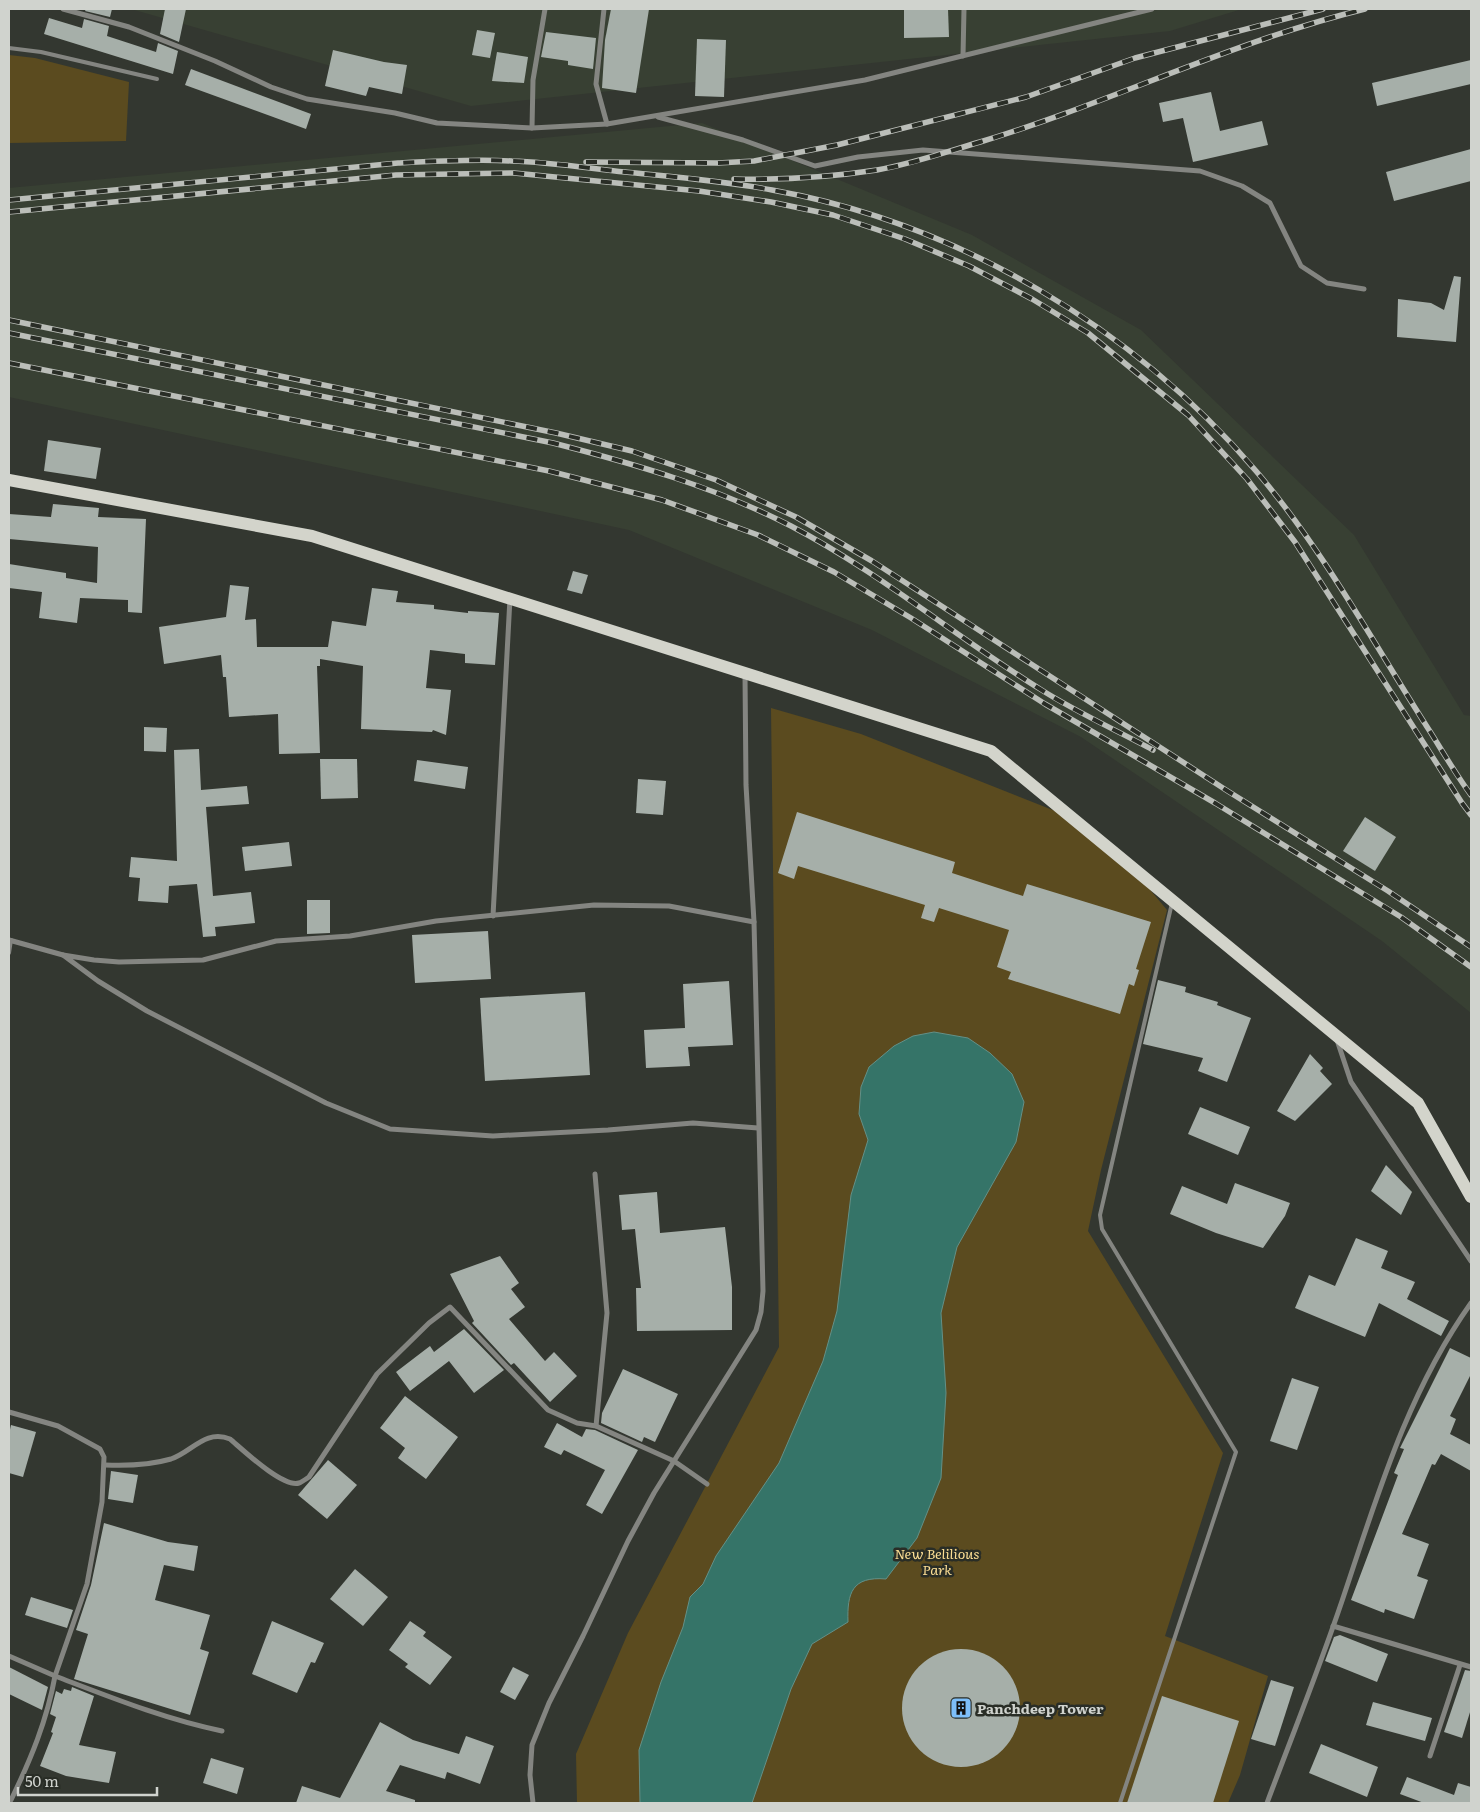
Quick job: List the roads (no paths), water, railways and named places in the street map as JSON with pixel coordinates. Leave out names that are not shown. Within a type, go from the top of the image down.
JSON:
[{"type":"main road","points":[[9,480],[312,536],[992,751],[1418,1104],[1471,1197]]},
{"type":"street","points":[[63,9],[129,27],[215,61],[271,87],[307,99],[395,113],[437,123],[532,128],[607,124],[865,80],[1152,9]]},
{"type":"street","points":[[532,128],[533,80],[546,9]]},
{"type":"street","points":[[604,9],[596,84],[607,124]]},
{"type":"street","points":[[964,9],[964,56]]},
{"type":"street","points":[[655,116],[743,140],[815,166],[858,157],[923,150],[1200,170],[1242,186],[1270,203],[1301,266],[1327,283],[1364,289]]},
{"type":"street","points":[[493,916],[510,598]]},
{"type":"street","points":[[533,1803],[530,1775],[532,1745],[549,1703],[584,1636],[628,1540],[674,1461],[756,1330],[761,1312],[763,1291],[754,922],[746,786],[746,672]]},
{"type":"street","points":[[10,940],[63,955],[119,962],[204,960],[276,941],[350,936],[436,921],[594,905],[660,906],[754,922]]},
{"type":"street","points":[[63,955],[98,981],[156,1016],[326,1103],[390,1128],[494,1136],[693,1123],[758,1128]]},
{"type":"street","points":[[1336,1035],[1352,1082],[1471,1261]]},
{"type":"street","points":[[595,1174],[607,1313],[596,1426]]},
{"type":"street","points":[[1267,1803],[1333,1626],[1390,1459],[1412,1406],[1445,1341],[1471,1303]]},
{"type":"street","points":[[105,1465],[146,1464],[172,1459],[197,1443],[210,1437],[221,1436],[230,1439],[279,1478],[289,1483],[298,1484],[309,1477],[378,1374],[429,1323],[450,1307],[548,1410],[577,1423],[596,1426],[674,1461],[707,1484]]},
{"type":"street","points":[[9,1412],[58,1426],[100,1449],[105,1465],[102,1502],[87,1584],[55,1676],[50,1702],[34,1752],[11,1802]]},
{"type":"street","points":[[1333,1626],[1471,1667]]},
{"type":"street","points":[[9,1656],[55,1676],[140,1708],[195,1726],[222,1731]]},
{"type":"street","points":[[1430,1756],[1460,1664]]},
{"type":"street","points":[[9,1791],[11,1802]]},
{"type":"lane","points":[[9,48],[41,52],[157,79]]},
{"type":"lane","points":[[1120,1803],[1236,1452],[1102,1229],[1100,1215],[1172,901]]},
{"type":"lane","points":[[9,953],[10,940]]},
{"type":"water","points":[[934,1032],[968,1038],[990,1053],[1012,1074],[1024,1102],[1016,1142],[957,1247],[941,1313],[946,1393],[941,1478],[917,1538],[886,1579],[866,1580],[854,1588],[849,1603],[848,1622],[812,1644],[791,1689],[752,1803],[640,1803],[639,1750],[661,1682],[683,1627],[690,1597],[703,1584],[716,1556],[779,1463],[823,1361],[837,1311],[851,1195],[868,1140],[859,1114],[861,1087],[869,1067],[894,1046],[913,1036]]},
{"type":"railway","points":[[586,162],[718,163],[754,161],[837,145],[1026,97],[1135,58],[1323,9]]},
{"type":"railway","points":[[734,179],[824,176],[877,170],[916,161],[1028,126],[1267,38],[1365,9]]},
{"type":"railway","points":[[9,200],[398,163],[497,160],[554,164],[754,187],[841,206],[909,228],[975,256],[1038,289],[1098,328],[1155,371],[1208,419],[1256,471],[1304,533],[1348,599],[1471,795]]},
{"type":"railway","points":[[9,212],[396,175],[514,173],[699,191],[771,202],[833,215],[905,239],[969,266],[1032,299],[1088,333],[1188,415],[1247,479],[1295,542],[1471,815]]},
{"type":"railway","points":[[9,320],[556,433],[632,451],[716,480],[796,517],[872,561],[1226,790],[1388,891],[1471,947]]},
{"type":"railway","points":[[9,333],[553,443],[614,459],[704,488],[762,512],[824,544],[1040,689],[1153,750]]},
{"type":"railway","points":[[9,363],[549,471],[662,500],[758,535],[834,572],[911,618],[1045,704],[1215,803],[1401,917],[1471,967]]},
{"type":"place","name":"Panchdeep Tower","points":[[961,1708]]},
{"type":"park label","name":"New Belilious Park","points":[[937,1562]]}]
